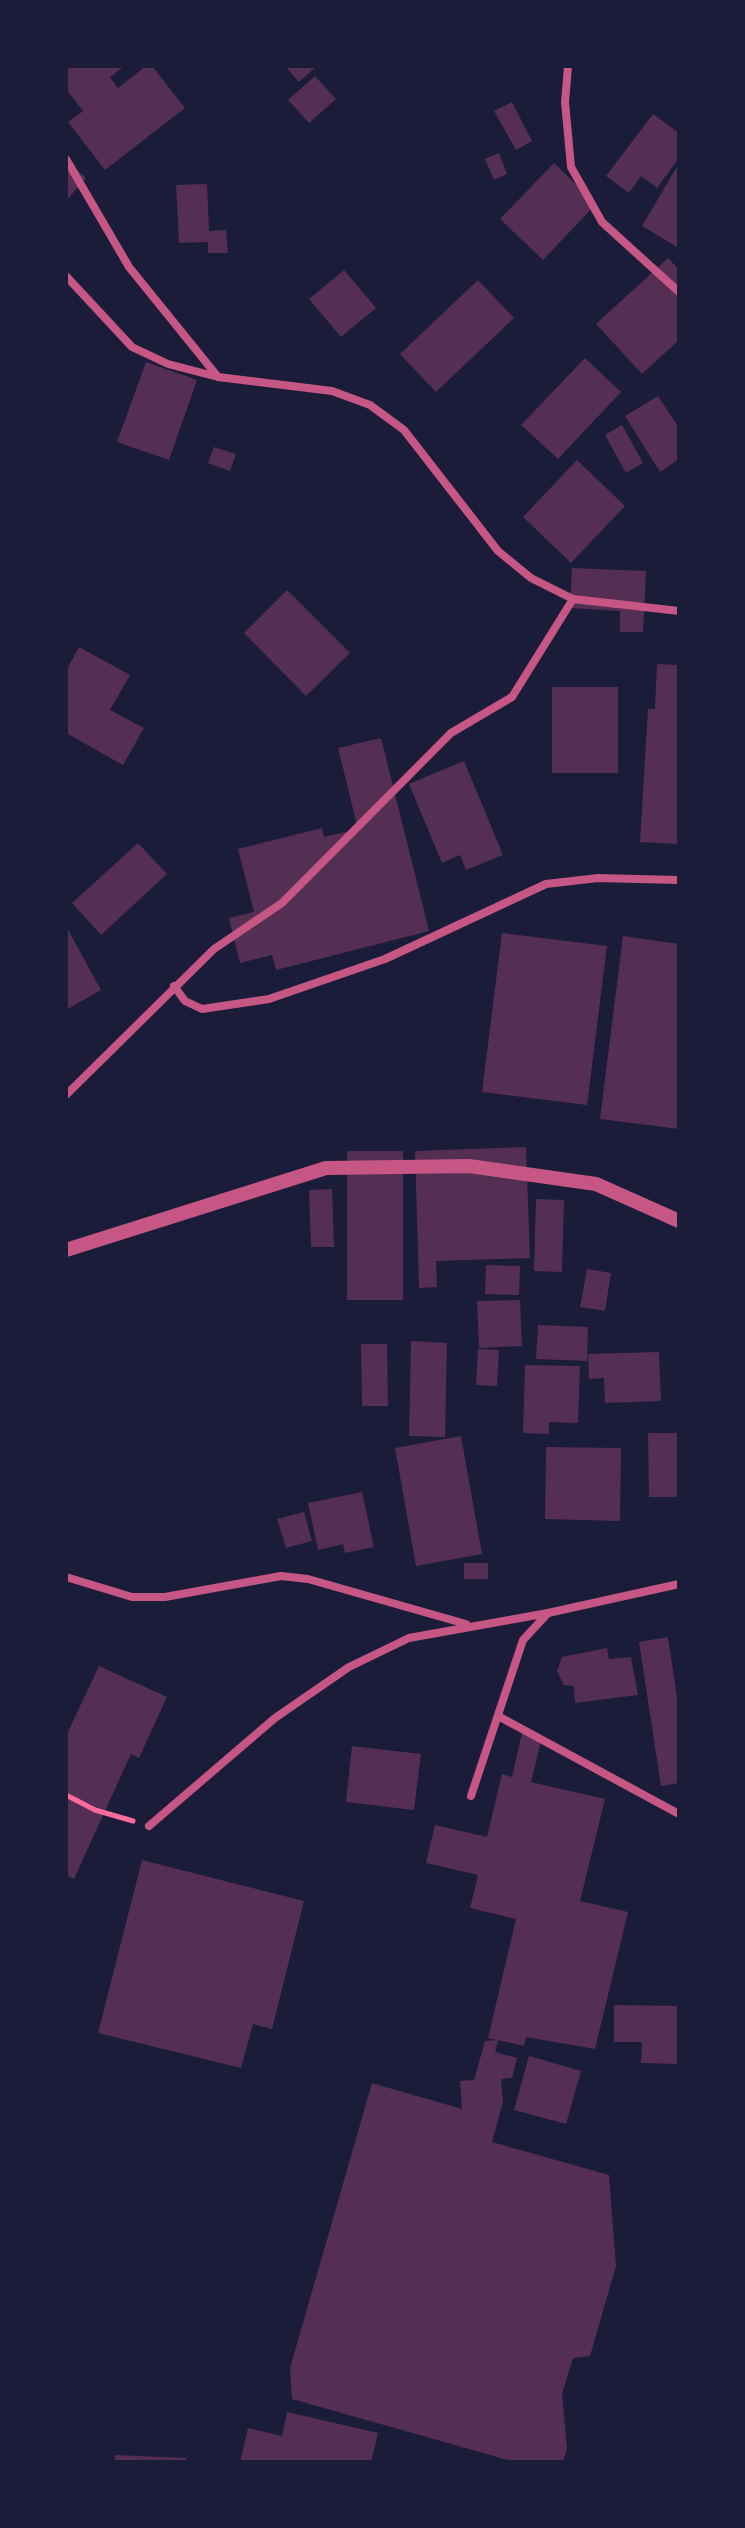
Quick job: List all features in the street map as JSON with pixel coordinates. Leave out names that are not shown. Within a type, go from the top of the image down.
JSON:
[{"type":"street","points":[[568,66],[565,102],[571,167],[602,222],[679,292]]},
{"type":"street","points":[[66,159],[129,267],[218,377]]},
{"type":"street","points":[[66,276],[132,347],[168,364],[218,377],[332,391],[370,405],[404,430],[498,551],[531,578],[573,599],[679,611]]},
{"type":"street","points":[[66,1095],[214,949],[282,903],[451,733],[512,697],[573,599]]},
{"type":"street","points":[[174,986],[185,1001],[202,1009],[269,999],[385,959],[546,884],[598,878],[679,880]]},
{"type":"street","points":[[66,1250],[326,1168],[469,1166],[596,1184],[679,1221]]},
{"type":"street","points":[[66,1577],[132,1597],[165,1597],[281,1576],[308,1579],[470,1625]]},
{"type":"street","points":[[149,1826],[275,1718],[349,1667],[409,1638],[548,1613],[679,1584]]},
{"type":"street","points":[[471,1796],[523,1640],[548,1613]]},
{"type":"street","points":[[498,1716],[679,1814]]},
{"type":"path","points":[[66,1795],[95,1810],[149,1826]]},
{"type":"building","points":[[66,66],[125,66],[110,77],[118,88],[146,66],[152,66],[185,108],[105,170],[68,122],[83,111],[66,89]]},
{"type":"building","points":[[285,66],[317,66],[299,82]]},
{"type":"building","points":[[315,76],[336,99],[309,123],[288,100]]},
{"type":"building","points":[[512,102],[532,141],[516,150],[494,111]]},
{"type":"building","points":[[653,114],[679,133],[679,158],[657,188],[641,176],[629,193],[606,176]]},
{"type":"building","points":[[499,153],[507,174],[494,180],[485,159]]},
{"type":"building","points":[[66,160],[86,178],[66,201]]},
{"type":"building","points":[[554,163],[596,204],[543,260],[500,219]]},
{"type":"building","points":[[679,163],[679,248],[642,226]]},
{"type":"building","points":[[207,184],[209,231],[226,230],[228,253],[208,253],[208,242],[179,243],[176,185]]},
{"type":"building","points":[[668,258],[679,270],[679,340],[642,374],[596,324]]},
{"type":"building","points":[[344,270],[376,308],[341,337],[309,299]]},
{"type":"building","points":[[478,280],[514,318],[436,392],[400,354]]},
{"type":"building","points":[[585,358],[621,392],[558,459],[521,425]]},
{"type":"building","points":[[146,362],[197,380],[169,460],[117,442]]},
{"type":"building","points":[[658,396],[679,428],[679,459],[660,472],[625,416]]},
{"type":"building","points":[[622,425],[643,463],[626,473],[605,435]]},
{"type":"building","points":[[214,447],[236,454],[230,471],[208,463]]},
{"type":"building","points":[[577,460],[625,506],[571,563],[523,517]]},
{"type":"building","points":[[572,568],[646,571],[643,632],[620,632],[620,611],[570,608]]},
{"type":"building","points":[[287,590],[350,653],[306,696],[244,633]]},
{"type":"building","points":[[79,647],[130,675],[110,710],[144,728],[123,765],[66,733],[66,671]]},
{"type":"building","points":[[657,664],[679,665],[679,844],[640,842],[648,709],[655,709]]},
{"type":"building","points":[[552,687],[618,687],[618,773],[552,773]]},
{"type":"building","points":[[381,738],[429,931],[276,970],[272,955],[240,963],[229,918],[254,912],[238,849],[322,828],[324,837],[358,829],[338,748]]},
{"type":"building","points":[[464,761],[503,855],[466,870],[460,855],[442,863],[409,784]]},
{"type":"building","points":[[138,843],[167,874],[101,935],[72,903]]},
{"type":"building","points":[[66,926],[101,990],[66,1010]]},
{"type":"building","points":[[502,933],[607,946],[587,1105],[482,1092]]},
{"type":"building","points":[[623,936],[679,944],[679,1129],[600,1119]]},
{"type":"building","points":[[526,1147],[530,1258],[436,1261],[437,1287],[419,1288],[415,1151]]},
{"type":"building","points":[[347,1151],[403,1151],[403,1300],[347,1300]]},
{"type":"building","points":[[332,1189],[334,1247],[311,1247],[309,1190]]},
{"type":"building","points":[[536,1199],[564,1200],[562,1272],[534,1271]]},
{"type":"building","points":[[486,1265],[520,1266],[519,1295],[485,1294]]},
{"type":"building","points":[[587,1269],[611,1273],[605,1311],[580,1307]]},
{"type":"building","points":[[520,1300],[522,1346],[479,1348],[477,1301]]},
{"type":"building","points":[[538,1325],[588,1327],[587,1361],[536,1359]]},
{"type":"building","points":[[411,1341],[447,1343],[445,1437],[409,1436]]},
{"type":"building","points":[[361,1344],[387,1344],[388,1406],[362,1406]]},
{"type":"building","points":[[478,1349],[499,1350],[497,1386],[476,1385]]},
{"type":"building","points":[[659,1352],[661,1401],[605,1403],[604,1378],[589,1379],[588,1354]]},
{"type":"building","points":[[525,1365],[580,1366],[578,1423],[549,1422],[549,1434],[523,1433]]},
{"type":"building","points":[[648,1433],[679,1433],[679,1497],[649,1497]]},
{"type":"building","points":[[461,1436],[482,1554],[416,1566],[395,1448]]},
{"type":"building","points":[[546,1447],[621,1448],[620,1521],[545,1519]]},
{"type":"building","points":[[362,1492],[374,1547],[345,1553],[343,1544],[318,1550],[308,1503]]},
{"type":"building","points":[[304,1512],[312,1541],[286,1548],[277,1519]]},
{"type":"building","points":[[464,1563],[488,1563],[488,1579],[464,1579]]},
{"type":"building","points":[[668,1637],[679,1711],[679,1783],[661,1786],[639,1642]]},
{"type":"building","points":[[607,1648],[609,1659],[631,1657],[638,1695],[575,1703],[574,1686],[564,1685],[557,1671],[562,1657]]},
{"type":"building","points":[[99,1666],[167,1697],[139,1758],[131,1754],[74,1879],[66,1875],[66,1736]]},
{"type":"building","points":[[522,1733],[542,1737],[531,1782],[605,1799],[580,1901],[628,1912],[595,2049],[526,2037],[524,2046],[488,2038],[516,1919],[470,1908],[478,1875],[426,1863],[435,1825],[487,1837],[502,1774],[512,1777]]},
{"type":"building","points":[[352,1746],[421,1754],[414,1810],[346,1802]]},
{"type":"building","points":[[142,1860],[304,1901],[272,2029],[253,2024],[241,2068],[98,2033]]},
{"type":"building","points":[[614,2005],[679,2006],[679,2064],[641,2063],[642,2042],[614,2042]]},
{"type":"building","points":[[498,2040],[495,2052],[517,2058],[512,2078],[501,2079],[503,2102],[492,2142],[609,2175],[616,2266],[590,2356],[573,2358],[562,2394],[567,2448],[563,2462],[515,2462],[292,2399],[290,2368],[372,2083],[462,2109],[460,2081],[474,2080],[485,2041]]},
{"type":"building","points":[[529,2056],[581,2071],[566,2124],[514,2110]]},
{"type":"building","points":[[287,2412],[378,2433],[371,2462],[240,2462],[248,2428],[282,2436]]},
{"type":"building","points":[[115,2455],[186,2458],[186,2462],[115,2462]]}]
